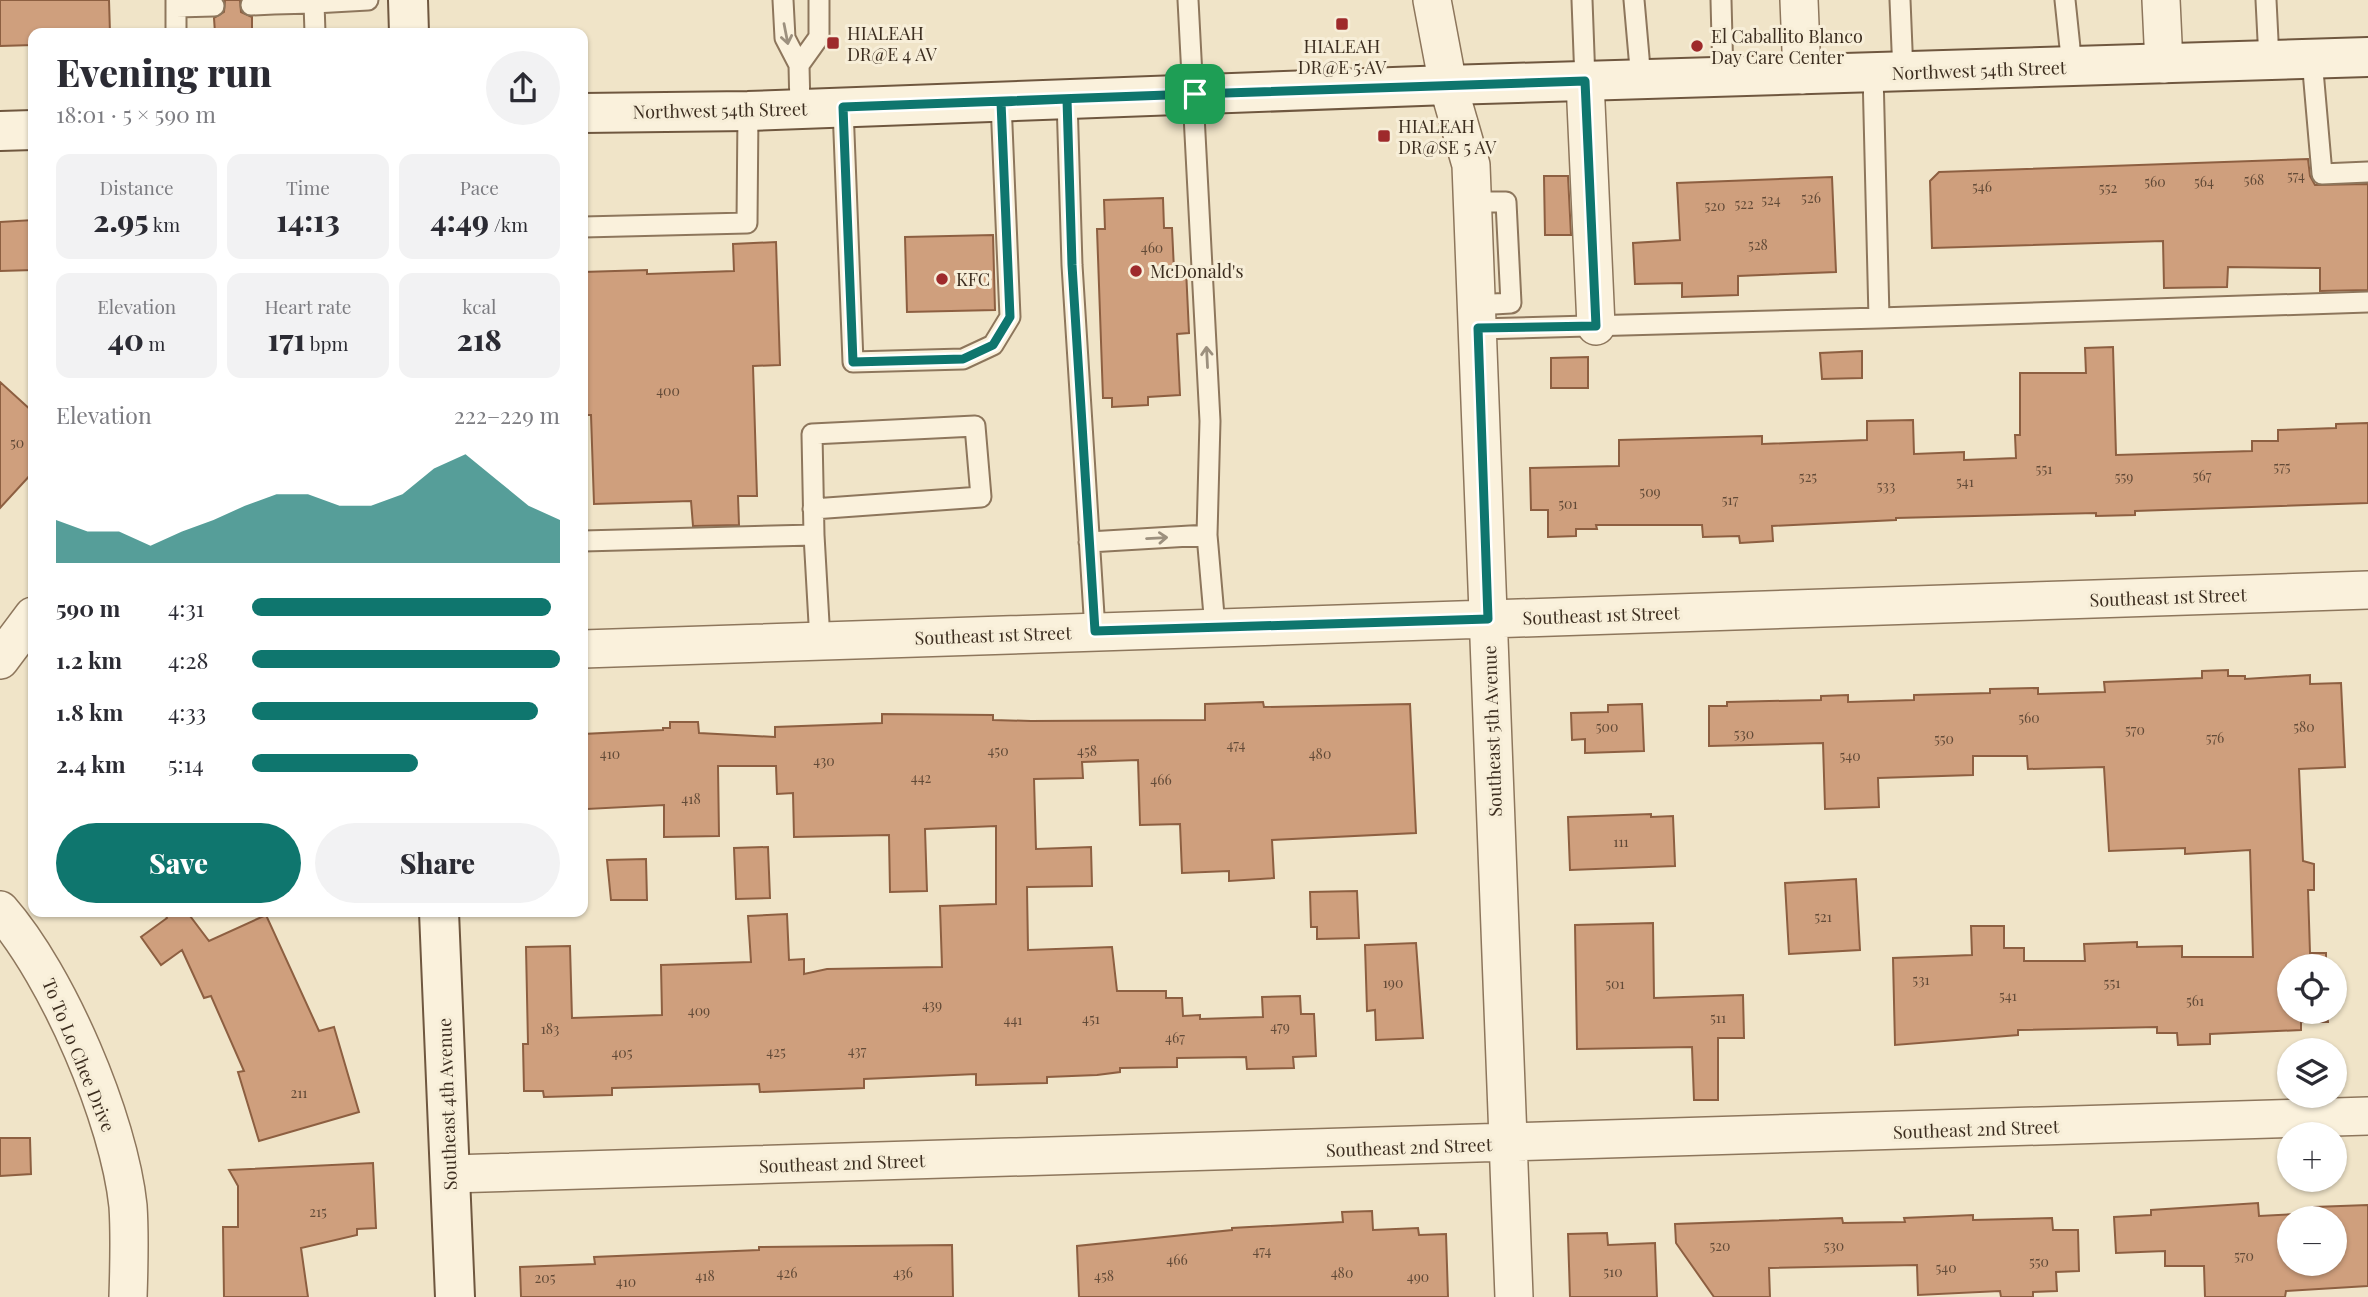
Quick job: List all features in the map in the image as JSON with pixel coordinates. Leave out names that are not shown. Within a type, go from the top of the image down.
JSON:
[{"type":"main road","points":[[408,0],[409,28]]},
{"type":"main road","name":"Northwest 54th Street","points":[[588,113],[748,111],[1448,85],[2368,57]]},
{"type":"main road","points":[[0,131],[28,130]]},
{"type":"main road","name":"Southeast 4th Avenue","points":[[439,917],[455,1297]]},
{"type":"street","name":"Southeast 5th Avenue","points":[[1432,0],[1448,85],[1471,165],[1514,1297]]},
{"type":"street","points":[[1799,0],[1802,75]]},
{"type":"street","points":[[2161,0],[2164,64]]},
{"type":"street","points":[[1585,81],[1596,326]]},
{"type":"street","name":"Southeast 1st Street","points":[[588,649],[2368,590]]},
{"type":"street","points":[[0,660],[28,623]]},
{"type":"street","name":"To To Lo Chee Drive","points":[[0,910],[33,952],[48,977],[107,1117],[128,1206],[128,1297]]},
{"type":"street","name":"Southeast 2nd Street","points":[[450,1174],[2368,1116]]},
{"type":"lane","points":[[251,5],[368,0]]},
{"type":"lane","points":[[783,0],[785,38],[799,65],[800,109]]},
{"type":"lane","points":[[799,65],[819,37],[819,0]]},
{"type":"lane","points":[[1188,0],[1210,421],[1207,535],[1215,627]]},
{"type":"lane","points":[[1582,0],[1585,81]]},
{"type":"lane","points":[[1634,0],[1641,80]]},
{"type":"lane","points":[[1721,0],[1723,78]]},
{"type":"lane","points":[[1879,318],[1888,73],[1900,0]]},
{"type":"lane","points":[[2065,0],[2072,67]]},
{"type":"lane","points":[[2266,0],[2269,60]]},
{"type":"lane","points":[[314,2],[315,28]]},
{"type":"lane","points":[[176,28],[176,3],[214,6]]},
{"type":"lane","points":[[2312,59],[2322,174],[2368,172]]},
{"type":"lane","points":[[1067,99],[1072,265],[1095,631]]},
{"type":"lane","points":[[843,107],[853,362],[963,359],[993,345],[1010,317],[1001,102]]},
{"type":"lane","points":[[588,227],[747,223],[748,111]]},
{"type":"lane","points":[[1477,317],[1596,326],[2368,302]]},
{"type":"lane","points":[[813,509],[981,497],[975,426],[812,434],[813,509],[814,535],[820,640]]},
{"type":"lane","points":[[588,541],[814,535]]},
{"type":"lane","points":[[1089,542],[1207,535]]},
{"type":"building","points":[[0,0],[109,0],[110,28],[28,28],[28,45],[0,46]]},
{"type":"building","points":[[225,0],[240,0],[241,12],[252,17],[252,28],[215,28],[214,18],[224,12]]},
{"type":"building","points":[[2308,159],[2310,176],[2315,185],[2368,184],[2368,290],[2320,291],[2320,268],[2228,267],[2227,287],[2164,288],[2163,241],[1932,248],[1930,181],[1939,172]]},
{"type":"building","points":[[1544,176],[1568,176],[1571,235],[1545,235]]},
{"type":"building","points":[[1832,177],[1836,272],[1738,276],[1738,295],[1682,297],[1682,283],[1635,284],[1633,243],[1680,240],[1677,183]]},
{"type":"building","points":[[1163,198],[1164,228],[1172,228],[1174,270],[1186,269],[1189,333],[1177,334],[1180,395],[1148,397],[1148,405],[1112,407],[1112,398],[1103,398],[1097,229],[1105,229],[1104,200]]},
{"type":"building","points":[[28,220],[28,270],[0,271],[0,222]]},
{"type":"building","points":[[993,235],[995,310],[907,312],[905,237]]},
{"type":"building","points":[[776,242],[780,365],[753,366],[757,496],[738,496],[739,525],[693,526],[691,501],[594,504],[591,415],[588,415],[588,272],[647,270],[647,274],[734,271],[733,244]]},
{"type":"building","points":[[2113,347],[2116,455],[2252,451],[2252,441],[2278,441],[2278,430],[2336,428],[2336,424],[2368,423],[2368,503],[2135,511],[2135,515],[2096,516],[2096,513],[1896,518],[1772,526],[1773,541],[1740,543],[1739,536],[1703,537],[1702,525],[1596,525],[1597,529],[1576,529],[1576,536],[1548,537],[1548,510],[1531,510],[1530,468],[1619,466],[1619,440],[1762,436],[1762,444],[1867,440],[1867,421],[1913,420],[1914,454],[1964,452],[1964,460],[2016,458],[2015,435],[2020,435],[2020,373],[2086,373],[2085,348]]},
{"type":"building","points":[[1862,351],[1862,378],[1822,379],[1820,353]]},
{"type":"building","points":[[1588,357],[1588,388],[1551,388],[1551,358]]},
{"type":"building","points":[[0,382],[28,407],[28,477],[0,508]]},
{"type":"building","points":[[2228,670],[2228,676],[2245,676],[2245,679],[2310,675],[2310,684],[2341,683],[2345,767],[2299,769],[2303,861],[2314,864],[2314,890],[2308,890],[2310,953],[2326,954],[2277,954],[2277,1024],[2301,1024],[2301,1030],[2210,1034],[2210,1044],[2178,1045],[2177,1033],[2157,1033],[2157,1027],[2018,1030],[2018,1035],[1895,1045],[1893,958],[1972,955],[1971,926],[2004,926],[2004,948],[2024,948],[2024,961],[2085,961],[2084,944],[2137,942],[2137,947],[2182,946],[2182,957],[2253,957],[2250,850],[2185,854],[2185,848],[2109,851],[2104,767],[2028,769],[2027,756],[1973,756],[1973,775],[1878,778],[1879,807],[1825,809],[1823,743],[1709,746],[1709,706],[1727,706],[1727,702],[1821,700],[1821,696],[1848,695],[1848,702],[1914,700],[1914,695],[1990,693],[1990,689],[2038,688],[2038,694],[2105,692],[2104,682],[2202,678],[2202,671]]},
{"type":"building","points":[[1263,702],[1264,707],[1410,704],[1416,833],[1272,840],[1274,878],[1229,881],[1229,871],[1182,873],[1180,824],[1140,825],[1138,760],[1082,762],[1083,778],[1034,779],[1036,849],[1091,847],[1092,886],[1027,887],[1028,950],[1112,947],[1117,991],[1166,991],[1166,998],[1182,998],[1183,1016],[1200,1015],[1200,1019],[1263,1017],[1262,997],[1300,996],[1301,1014],[1314,1014],[1316,1056],[1293,1057],[1294,1068],[1247,1069],[1246,1057],[1177,1058],[1177,1067],[1120,1068],[1120,1072],[1097,1075],[1047,1077],[1047,1083],[976,1085],[976,1074],[864,1079],[864,1088],[760,1092],[759,1084],[612,1088],[612,1095],[544,1097],[543,1091],[524,1091],[523,1044],[528,1044],[526,947],[570,946],[572,1018],[662,1015],[661,965],[751,962],[748,916],[787,914],[789,960],[804,959],[804,974],[827,969],[942,967],[940,906],[996,904],[996,826],[925,829],[927,891],[890,892],[889,835],[794,837],[793,793],[777,794],[776,766],[718,766],[719,836],[664,837],[664,805],[588,809],[588,734],[663,730],[670,728],[670,722],[698,722],[699,733],[775,737],[775,727],[882,723],[882,714],[993,715],[993,720],[1031,721],[1205,720],[1205,704]]},
{"type":"building","points":[[1642,704],[1644,751],[1585,753],[1585,739],[1572,740],[1571,713],[1608,712],[1608,705]]},
{"type":"building","points":[[1651,814],[1651,817],[1673,816],[1675,866],[1570,870],[1568,817]]},
{"type":"building","points":[[768,847],[770,898],[736,899],[734,848]]},
{"type":"building","points":[[646,859],[647,900],[611,900],[607,860]]},
{"type":"building","points":[[1856,879],[1860,950],[1789,954],[1785,883]]},
{"type":"building","points":[[1357,891],[1359,938],[1317,939],[1317,927],[1311,927],[1310,892]]},
{"type":"building","points":[[191,917],[209,941],[267,917],[319,1031],[334,1027],[359,1112],[259,1141],[238,1072],[244,1071],[211,996],[204,998],[182,950],[161,965],[141,937],[167,918]]},
{"type":"building","points":[[1653,923],[1654,998],[1743,995],[1744,1038],[1718,1038],[1718,1100],[1694,1100],[1692,1047],[1577,1049],[1575,925]]},
{"type":"building","points":[[1416,943],[1423,1038],[1376,1040],[1375,1010],[1367,1011],[1365,945]]},
{"type":"building","points":[[0,1138],[30,1138],[31,1174],[0,1176]]},
{"type":"building","points":[[373,1163],[376,1228],[357,1229],[357,1235],[301,1248],[308,1297],[224,1297],[223,1227],[238,1227],[238,1186],[229,1170]]},
{"type":"building","points":[[2258,1203],[2259,1216],[2277,1215],[2277,1276],[2347,1276],[2347,1206],[2341,1206],[2368,1205],[2368,1286],[2286,1291],[2285,1297],[2205,1297],[2204,1266],[2165,1266],[2165,1251],[2116,1253],[2114,1217],[2151,1215],[2151,1210]]},
{"type":"building","points":[[1372,1211],[1373,1230],[1418,1228],[1419,1235],[1446,1234],[1448,1297],[1079,1297],[1077,1246],[1232,1228],[1343,1222],[1342,1212]]},
{"type":"building","points":[[1973,1215],[1973,1220],[2052,1218],[2053,1230],[2078,1230],[2079,1271],[2056,1272],[2057,1291],[2033,1292],[2033,1297],[2001,1297],[2000,1291],[1918,1295],[1917,1265],[1769,1268],[1770,1297],[1714,1297],[1676,1243],[1675,1224],[1842,1218],[1843,1223],[1905,1222],[1904,1218]]},
{"type":"building","points":[[1607,1233],[1608,1245],[1655,1243],[1657,1297],[1570,1297],[1568,1234]]},
{"type":"building","points":[[952,1245],[953,1297],[521,1297],[520,1267],[595,1264],[594,1257],[759,1250],[759,1247]]},
{"type":"place","name":"HIALEAH DR@E 5 AV","points":[[1342,24]]},
{"type":"place","name":"HIALEAH DR@E 4 AV","points":[[833,43]]},
{"type":"place","name":"El Caballito Blanco Day Care Center","points":[[1697,46]]},
{"type":"place","name":"HIALEAH DR@SE 5 AV","points":[[1384,136]]},
{"type":"place","name":"McDonald's","points":[[1136,271]]},
{"type":"place","name":"KFC","points":[[942,279]]},
{"type":"route","points":[[1585,81],[1596,326],[1478,328],[1488,619],[1095,631],[1072,265],[1067,99],[1001,102],[1010,317],[993,345],[963,359],[853,362],[843,107],[1195,94],[1585,81]]}]
